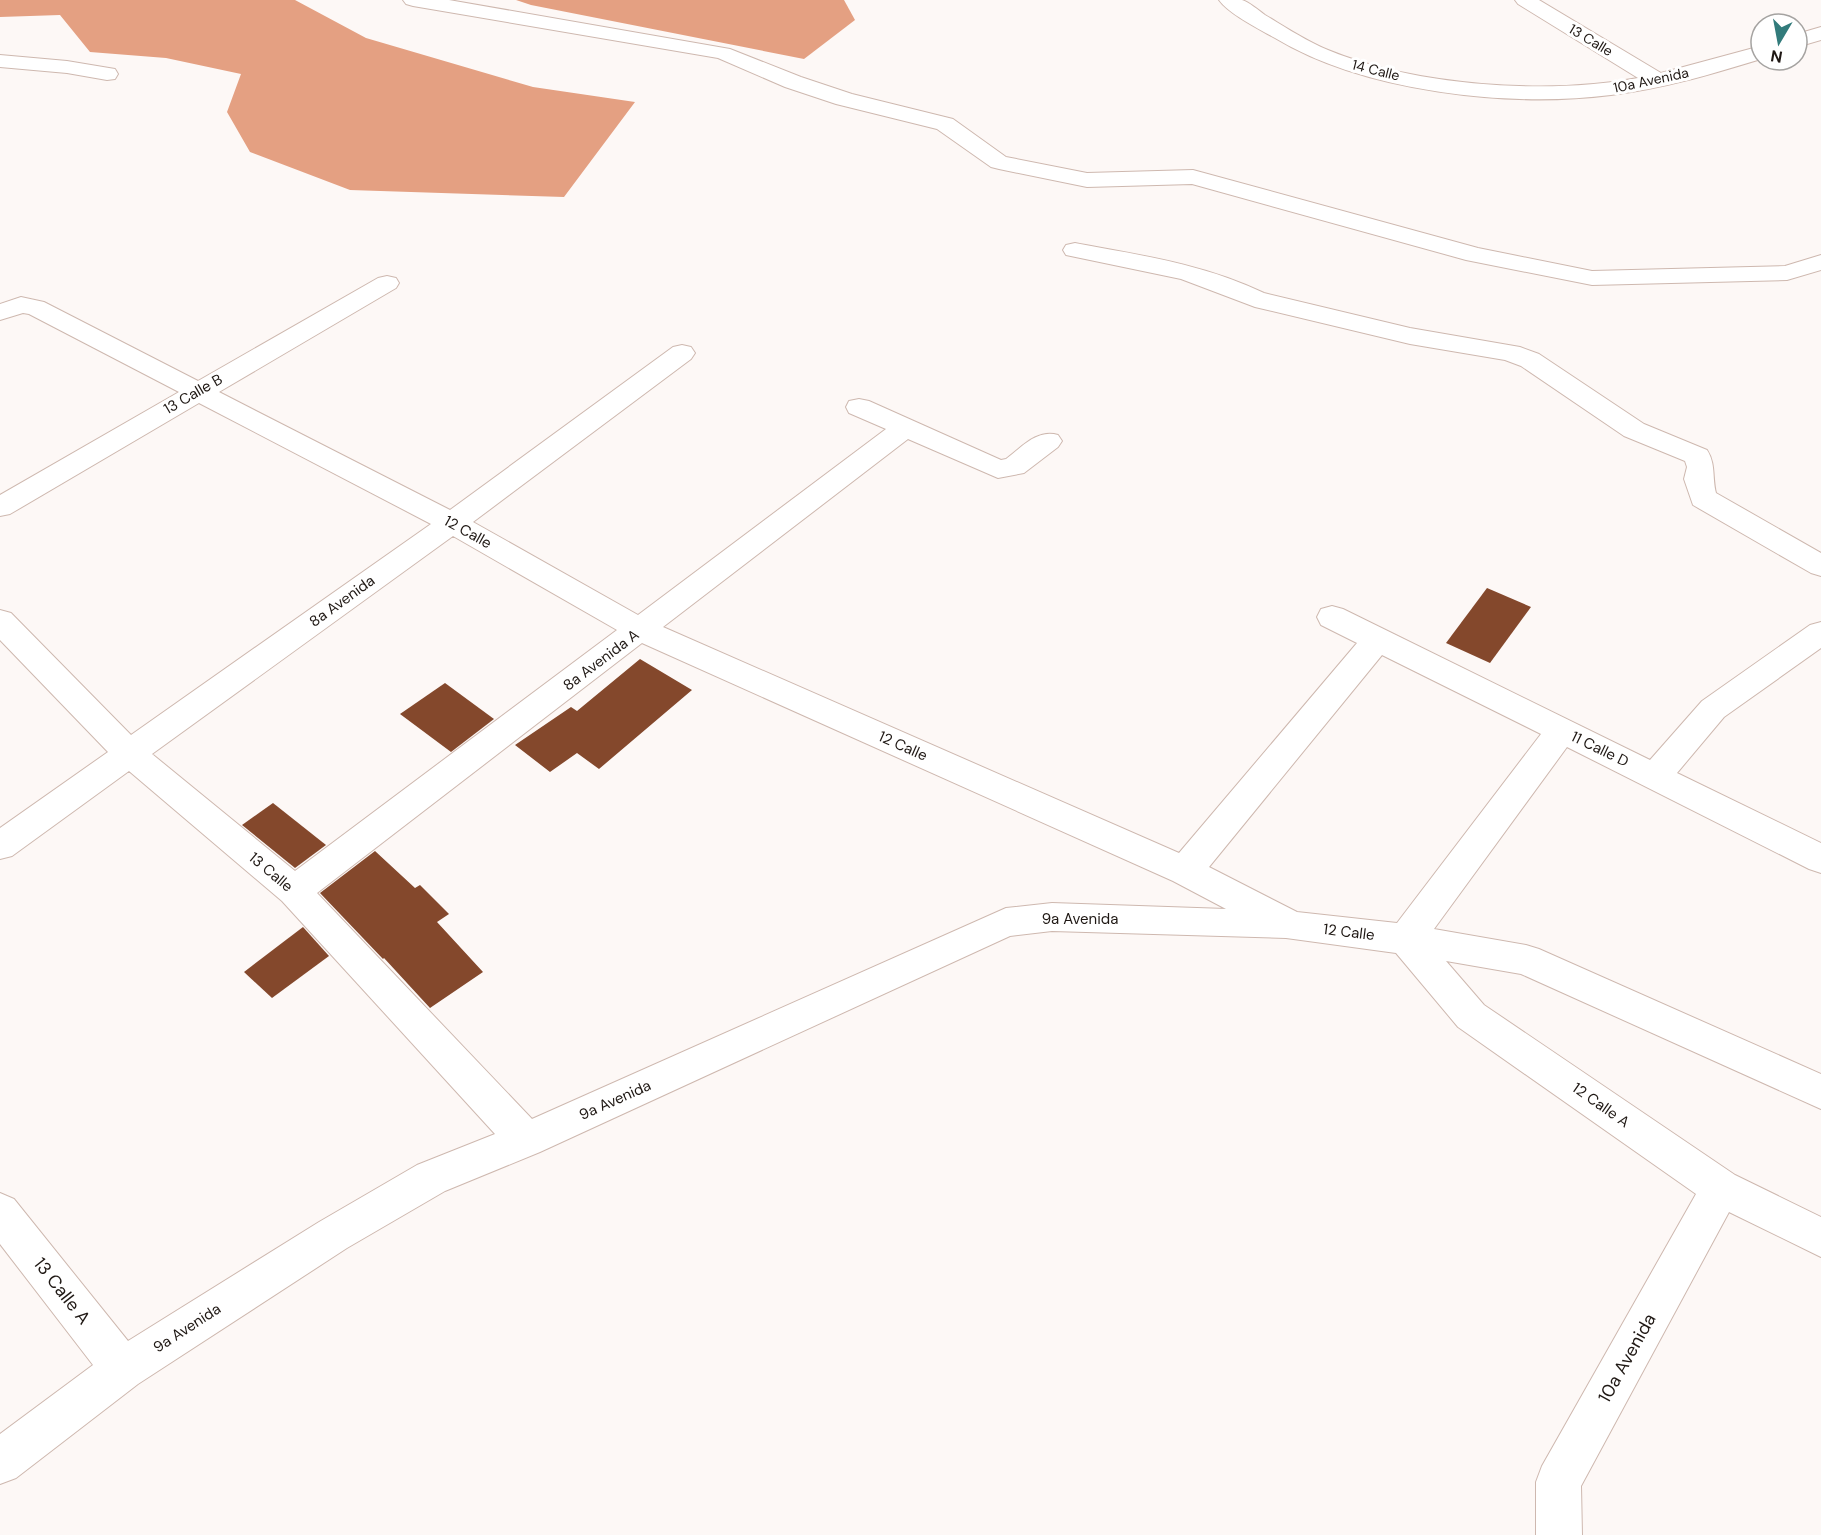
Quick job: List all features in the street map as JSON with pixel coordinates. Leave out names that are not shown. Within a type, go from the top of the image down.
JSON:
[{"type":"street","points":[[413,0],[723,53],[793,82],[844,99],[945,124],[999,162],[1087,180],[1192,177],[1475,255],[1592,278],[1787,273],[1821,262]]},
{"type":"street","name":"14 Calle","points":[[1229,0],[1320,54],[1370,70],[1465,86],[1538,92]]},
{"type":"street","name":"13 Calle","points":[[1524,0],[1658,81]]},
{"type":"street","name":"10a Avenida","points":[[1538,92],[1609,90],[1658,81],[1749,55]]},
{"type":"street","points":[[0,61],[67,67],[107,74]]},
{"type":"street","points":[[1075,250],[1182,271],[1232,286],[1255,299],[1410,336],[1511,353],[1530,360],[1634,430],[1682,448],[1696,456],[1701,467],[1698,479],[1703,498],[1821,566]]},
{"type":"street","name":"13 Calle B","points":[[0,507],[387,283]]},
{"type":"street","name":"12 Calle","points":[[10,308],[34,307],[452,523],[641,630],[1185,872],[1292,926],[1406,939],[1526,960],[1821,1092]]},
{"type":"street","name":"8a Avenida","points":[[0,846],[452,523],[682,353]]},
{"type":"street","points":[[859,407],[998,469],[1014,467],[1048,441]]},
{"type":"street","name":"8a Avenida A","points":[[294,891],[905,428]]},
{"type":"street","name":"11 Calle D","points":[[1332,617],[1821,859]]},
{"type":"street","name":"13 Calle","points":[[0,621],[129,753],[294,891],[526,1140]]},
{"type":"street","points":[[1656,776],[1713,709],[1821,633]]},
{"type":"street","points":[[1185,872],[1378,639]]},
{"type":"street","points":[[1406,939],[1562,730]]},
{"type":"street","name":"9a Avenida","points":[[0,1462],[123,1369],[333,1234],[431,1178],[526,1140],[1006,922],[1052,917],[1292,926]]},
{"type":"street","name":"12 Calle A","points":[[1406,939],[1471,1016],[1721,1188],[1821,1238]]},
{"type":"street","name":"10a Avenida","points":[[1559,1535],[1558,1482],[1721,1188]]},
{"type":"street","name":"13 Calle A","points":[[0,1212],[123,1369]]},
{"type":"shaded area","points":[[0,0],[295,0],[366,38],[533,87],[635,102],[564,197],[350,190],[250,152],[227,112],[241,74],[166,58],[90,52],[60,15],[0,17]]},
{"type":"shaded area","points":[[516,0],[844,0],[855,20],[804,59],[531,5]]},
{"type":"building","points":[[1487,588],[1531,607],[1490,663],[1446,643]]},
{"type":"building","points":[[640,659],[692,690],[599,769],[577,753],[550,772],[515,745],[571,707],[577,711]]},
{"type":"building","points":[[445,683],[494,719],[451,752],[400,714]]},
{"type":"building","points":[[273,803],[326,845],[295,868],[242,825]]},
{"type":"building","points":[[375,851],[415,888],[420,885],[449,914],[437,922],[483,972],[430,1008],[320,893]]},
{"type":"building","points":[[303,927],[329,956],[272,998],[244,972]]}]
